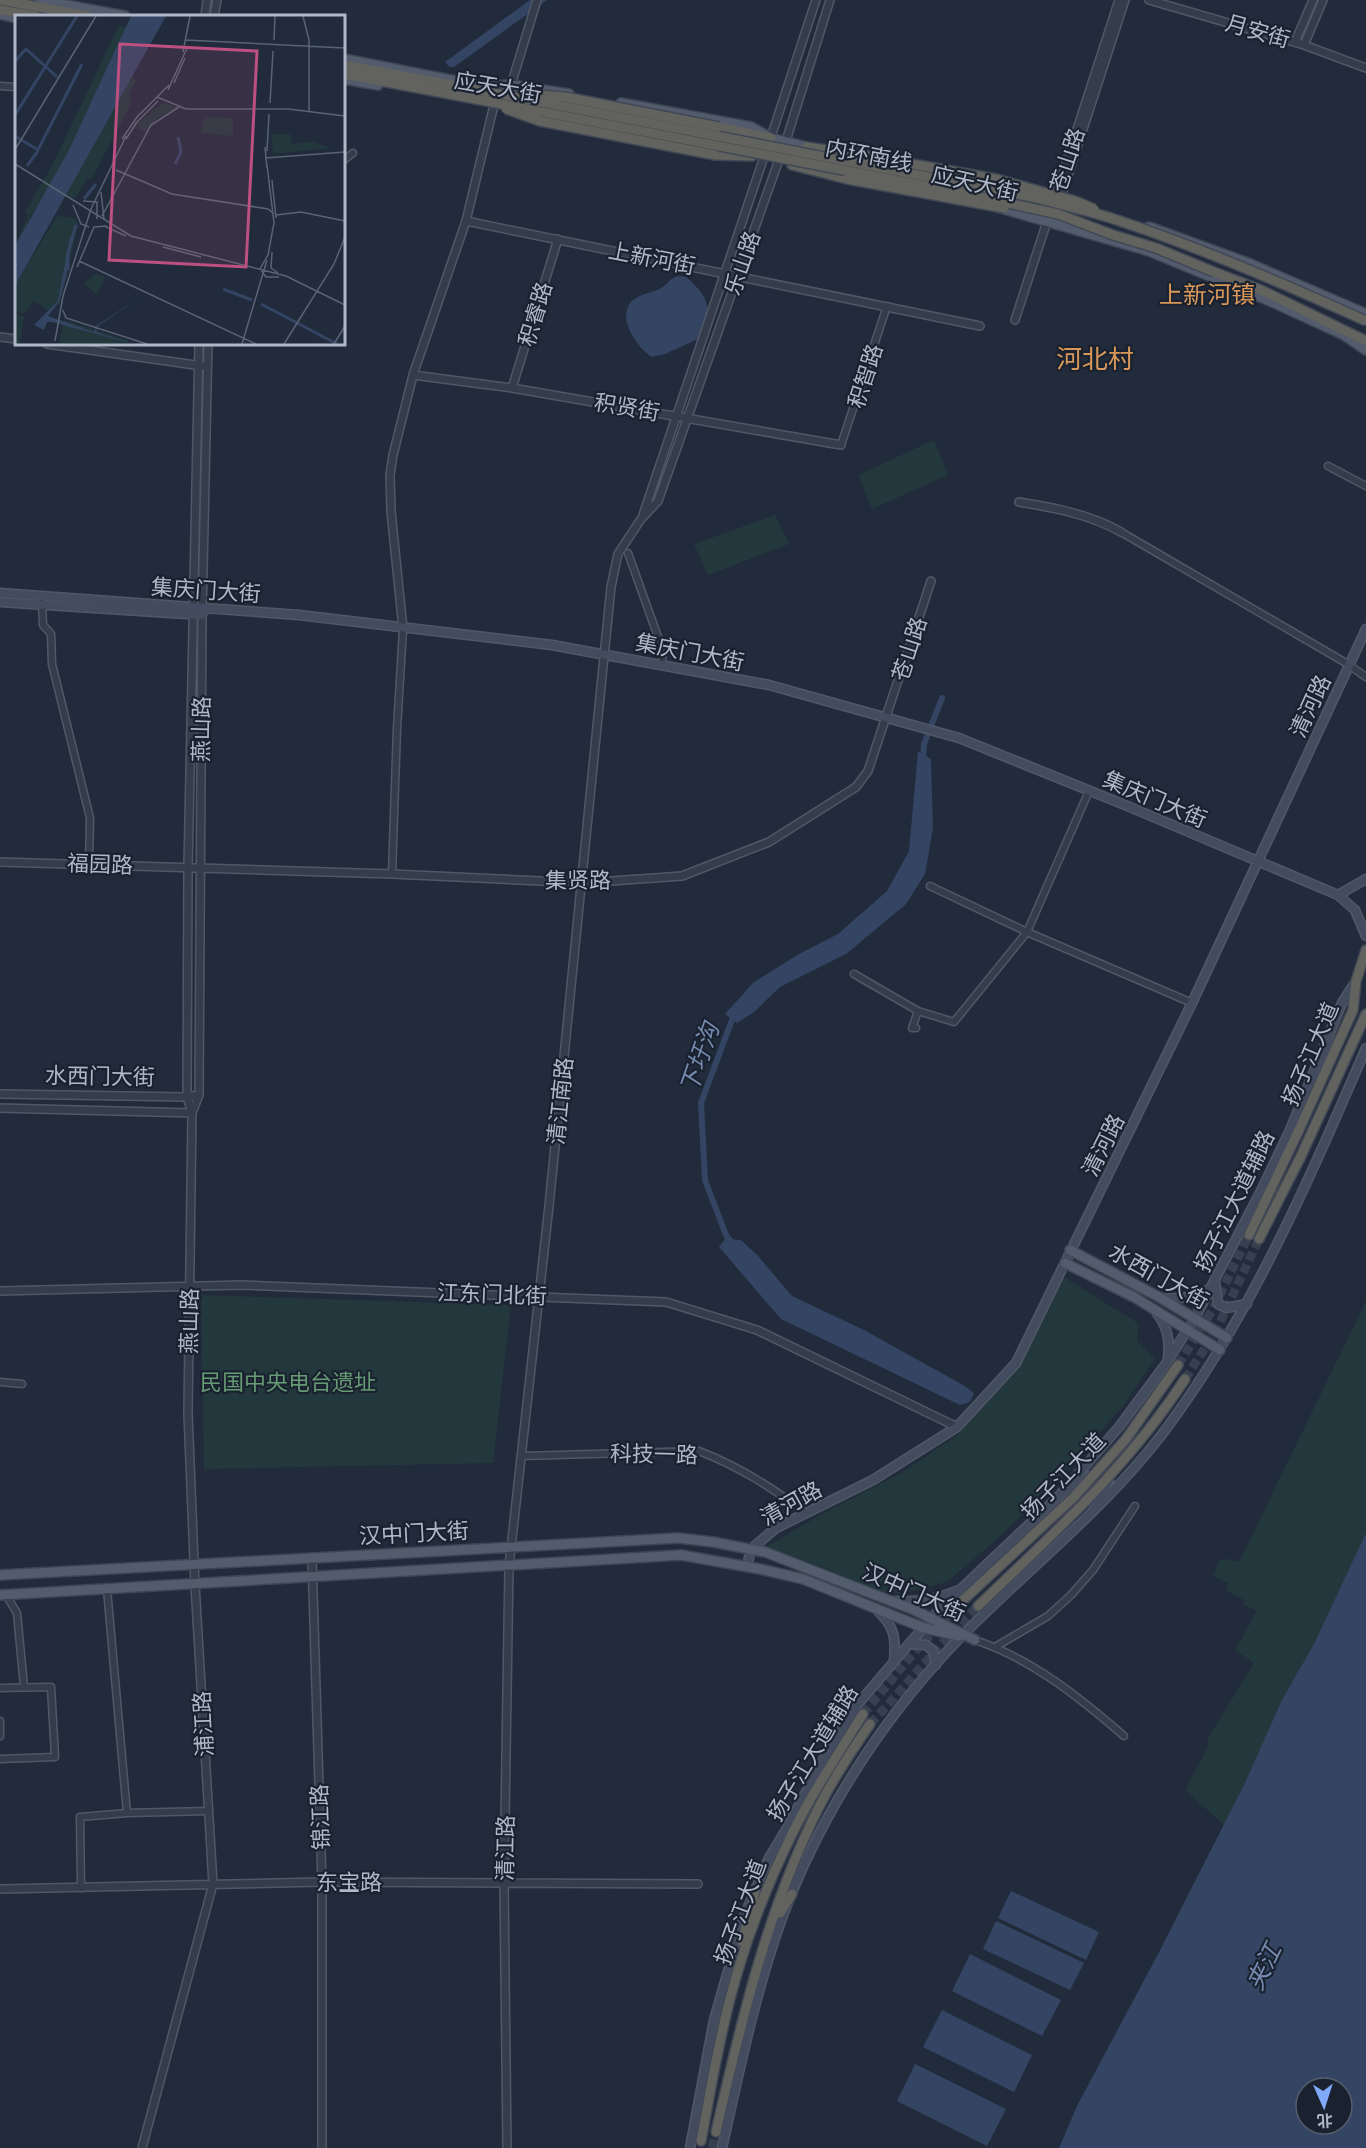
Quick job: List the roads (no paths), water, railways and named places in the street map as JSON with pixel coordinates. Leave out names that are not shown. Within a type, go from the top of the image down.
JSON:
[{"type":"highway","points":[[1,0],[83,15]]},
{"type":"highway","points":[[0,10],[30,15]]},
{"type":"highway","name":"内环南线","points":[[345,65],[1032,197],[1118,220],[1226,259],[1366,321]]},
{"type":"highway","name":"内环南线","points":[[345,74],[482,92],[1058,214],[1113,235],[1156,248],[1261,290],[1348,331],[1366,343]]},
{"type":"highway","points":[[482,92],[565,97],[771,138]]},
{"type":"highway","points":[[482,92],[540,121],[715,155],[752,156]]},
{"type":"highway","points":[[806,147],[996,179],[1076,201],[1118,220]]},
{"type":"highway","points":[[792,165],[847,179],[1028,213],[1113,235]]},
{"type":"highway","name":"扬子江大道","points":[[1249,1235],[1353,1010],[1356,981],[1366,950]]},
{"type":"highway","name":"扬子江大道","points":[[1259,1239],[1301,1156],[1366,1014]]},
{"type":"highway","name":"扬子江大道","points":[[961,1602],[1074,1497],[1144,1415],[1178,1365]]},
{"type":"highway","name":"扬子江大道","points":[[978,1606],[1055,1534],[1112,1475],[1130,1455],[1185,1379]]},
{"type":"highway","name":"扬子江大道","points":[[702,2141],[719,2046],[742,1961],[775,1871],[814,1791],[863,1714]]},
{"type":"highway","name":"扬子江大道","points":[[716,2132],[752,1983],[796,1857],[820,1805],[870,1724]]},
{"type":"highway","points":[[742,1961],[742,1942],[755,1892]]},
{"type":"highway","points":[[772,1925],[792,1894]]},
{"type":"main road","points":[[40,0],[120,15]]},
{"type":"main road","points":[[0,14],[15,18]]},
{"type":"main road","name":"应天大街","points":[[345,59],[482,92],[748,138],[771,138]]},
{"type":"main road","name":"应天大街","points":[[345,79],[494,105],[962,198],[1149,251],[1214,277],[1344,335],[1366,350]]},
{"type":"main road","name":"应天大街","points":[[482,92],[511,86],[539,88],[752,127],[771,138],[806,147],[1057,199],[1168,232],[1366,314]]},
{"type":"main road","name":"集庆门大街","points":[[0,593],[198,611]]},
{"type":"main road","name":"集庆门大街","points":[[0,602],[42,606],[299,615],[552,645],[769,685],[959,738],[1338,895]]},
{"type":"main road","name":"清河路","points":[[747,1567],[751,1549],[776,1528],[873,1480],[957,1427],[1016,1364],[1192,1003],[1366,629]]},
{"type":"main road","points":[[1366,879],[1338,895],[1355,910],[1366,936]]},
{"type":"main road","name":"扬子江大道辅路","points":[[690,2148],[714,2020],[742,1919],[769,1858],[824,1758],[858,1704],[909,1644],[962,1588],[1058,1497],[1119,1426],[1168,1360],[1195,1318],[1290,1130],[1342,1003],[1356,981]]},
{"type":"main road","points":[[1319,1084],[1333,1025]]},
{"type":"main road","name":"扬子江大道辅路","points":[[722,2148],[766,1970],[792,1894],[842,1792],[875,1739],[936,1665],[994,1603],[1088,1516],[1161,1435],[1220,1350],[1247,1304],[1295,1208],[1366,1048]]},
{"type":"main road","name":"水西门大街","points":[[1070,1250],[1162,1298],[1227,1338]]},
{"type":"main road","name":"水西门大街","points":[[1065,1263],[1154,1310],[1220,1350]]},
{"type":"main road","points":[[1162,1298],[1183,1300],[1201,1294],[1213,1284],[1218,1304],[1226,1308],[1247,1304]]},
{"type":"main road","points":[[1154,1310],[1165,1323],[1170,1342],[1168,1360]]},
{"type":"main road","points":[[1058,1497],[1100,1468]]},
{"type":"main road","points":[[1088,1516],[1112,1475]]},
{"type":"main road","name":"汉中门大街","points":[[0,1575],[678,1538],[751,1549],[795,1562],[932,1618],[963,1636]]},
{"type":"main road","name":"汉中门大街","points":[[3,1595],[681,1555],[803,1579],[924,1628],[975,1640]]},
{"type":"main road","points":[[891,1601],[919,1602],[962,1588]]},
{"type":"main road","points":[[874,1607],[888,1620],[896,1640],[894,1662]]},
{"type":"main road","points":[[909,1644],[926,1645],[933,1651],[936,1665]]},
{"type":"street","points":[[205,15],[207,0]]},
{"type":"street","points":[[214,15],[217,0]]},
{"type":"street","points":[[511,86],[537,0]]},
{"type":"street","name":"乐山路","points":[[641,519],[816,0]]},
{"type":"street","name":"乐山路","points":[[605,654],[611,586],[618,554],[641,519],[658,501],[785,142],[830,0]]},
{"type":"street","name":"苍山路","points":[[1015,320],[1050,222],[1119,0]]},
{"type":"street","name":"苍山路","points":[[1057,199],[1125,0]]},
{"type":"street","name":"月安街","points":[[1149,0],[1295,42],[1366,68]]},
{"type":"street","points":[[1295,42],[1313,0]]},
{"type":"street","points":[[1304,45],[1323,0]]},
{"type":"street","points":[[0,86],[15,87]]},
{"type":"street","points":[[392,874],[403,629],[391,511],[390,475],[397,433],[413,375],[466,221],[494,105]]},
{"type":"street","points":[[345,159],[353,153]]},
{"type":"street","name":"上新河街","points":[[466,221],[980,326]]},
{"type":"street","name":"积睿路","points":[[512,388],[558,239]]},
{"type":"street","name":"积智路","points":[[841,445],[887,306]]},
{"type":"street","points":[[0,337],[15,339]]},
{"type":"street","points":[[54,345],[208,367]]},
{"type":"street","name":"燕山路","points":[[192,1113],[199,1095],[199,345]]},
{"type":"street","name":"燕山路","points":[[194,1564],[188,1413],[192,1113],[187,1097],[188,868],[207,345]]},
{"type":"street","name":"积贤街","points":[[413,375],[512,388],[841,445]]},
{"type":"street","points":[[1328,466],[1366,486]]},
{"type":"street","points":[[1019,502],[1066,510],[1105,523],[1366,677]]},
{"type":"street","points":[[628,553],[663,651],[662,664]]},
{"type":"street","name":"苍山路","points":[[887,717],[931,581]]},
{"type":"street","points":[[42,596],[43,625],[51,634],[52,664],[90,818],[89,864]]},
{"type":"street","name":"清江南路","points":[[510,1547],[583,883],[605,654]]},
{"type":"street","name":"集贤路","points":[[200,868],[583,883],[681,876],[769,842],[856,787],[868,771],[887,717]]},
{"type":"street","points":[[854,974],[918,1011],[954,1022],[1027,932],[1089,791]]},
{"type":"street","name":"福园路","points":[[0,862],[200,868]]},
{"type":"street","points":[[930,886],[1027,932],[1192,1003]]},
{"type":"street","points":[[188,920],[194,916],[200,920]]},
{"type":"street","points":[[916,1028],[912,1028],[918,1011]]},
{"type":"street","name":"水西门大街","points":[[0,1094],[187,1097],[199,1095]]},
{"type":"street","name":"水西门大街","points":[[0,1108],[192,1113]]},
{"type":"street","name":"江东门北街","points":[[0,1291],[247,1285],[666,1302],[757,1330],[957,1427]]},
{"type":"street","points":[[0,1382],[22,1384]]},
{"type":"street","name":"科技一路","points":[[521,1456],[699,1451],[724,1461],[766,1484],[806,1513]]},
{"type":"street","points":[[995,1647],[1048,1616],[1071,1595],[1093,1570],[1135,1506]]},
{"type":"street","name":"清江路","points":[[507,2148],[504,1882],[510,1547]]},
{"type":"street","name":"锦江路","points":[[312,1558],[322,1882],[321,2148]]},
{"type":"street","name":"浦江路","points":[[142,2148],[213,1884],[194,1564]]},
{"type":"street","points":[[107,1589],[127,1813]]},
{"type":"street","points":[[3,1595],[17,1613],[24,1687]]},
{"type":"street","points":[[975,1640],[995,1647],[1048,1676],[1086,1703],[1124,1736]]},
{"type":"street","points":[[0,1688],[51,1687],[55,1757],[0,1759]]},
{"type":"street","points":[[0,1721],[0,1736]]},
{"type":"street","points":[[81,1888],[80,1817],[208,1811]]},
{"type":"street","name":"东宝路","points":[[0,1889],[322,1882],[698,1884]]},
{"type":"water","points":[[530,0],[547,0],[454,67],[449,67],[445,62]]},
{"type":"water","points":[[678,276],[686,277],[700,291],[707,305],[707,320],[700,338],[665,354],[652,357],[633,337],[626,320],[626,312],[629,304],[636,298],[660,289]]},
{"type":"water","points":[[918,751],[931,759],[933,828],[925,874],[906,904],[846,954],[780,987],[754,1012],[737,1023],[725,1014],[754,982],[799,954],[838,934],[887,891],[909,851]]},
{"type":"water","points":[[725,1239],[741,1240],[792,1296],[864,1330],[963,1385],[974,1393],[970,1402],[960,1405],[781,1319],[719,1247]]},
{"type":"water","name":"夹江","points":[[1366,1533],[1366,2148],[1059,2148],[1077,2106],[1244,1785],[1282,1700],[1314,1644]]},
{"type":"water","points":[[1011,1891],[1099,1932],[1086,1960],[998,1918]]},
{"type":"water","points":[[996,1921],[1084,1963],[1070,1990],[983,1949]]},
{"type":"water","points":[[970,1954],[1061,2000],[1042,2036],[952,1991]]},
{"type":"water","points":[[942,2010],[1032,2055],[1014,2092],[923,2047]]},
{"type":"water","points":[[915,2064],[1006,2109],[987,2146],[897,2101]]},
{"type":"waterway","name":"下圩沟","points":[[923,760],[924,744],[942,698]]},
{"type":"waterway","name":"下圩沟","points":[[733,1244],[726,1235],[705,1180],[701,1103],[735,1012]]},
{"type":"tunnel","points":[[1178,1365],[1213,1309],[1249,1235]]},
{"type":"tunnel","points":[[1185,1379],[1216,1331],[1259,1239]]},
{"type":"tunnel","points":[[863,1714],[917,1649],[961,1602]]},
{"type":"tunnel","points":[[870,1724],[978,1606]]},
{"type":"tunnel","points":[[712,2148],[716,2132]]},
{"type":"district","name":"上新河镇","points":[[1207,295]]},
{"type":"district","name":"河北村","points":[[1095,359]]},
{"type":"park label","name":"民国中央电台遗址","points":[[288,1382]]}]
